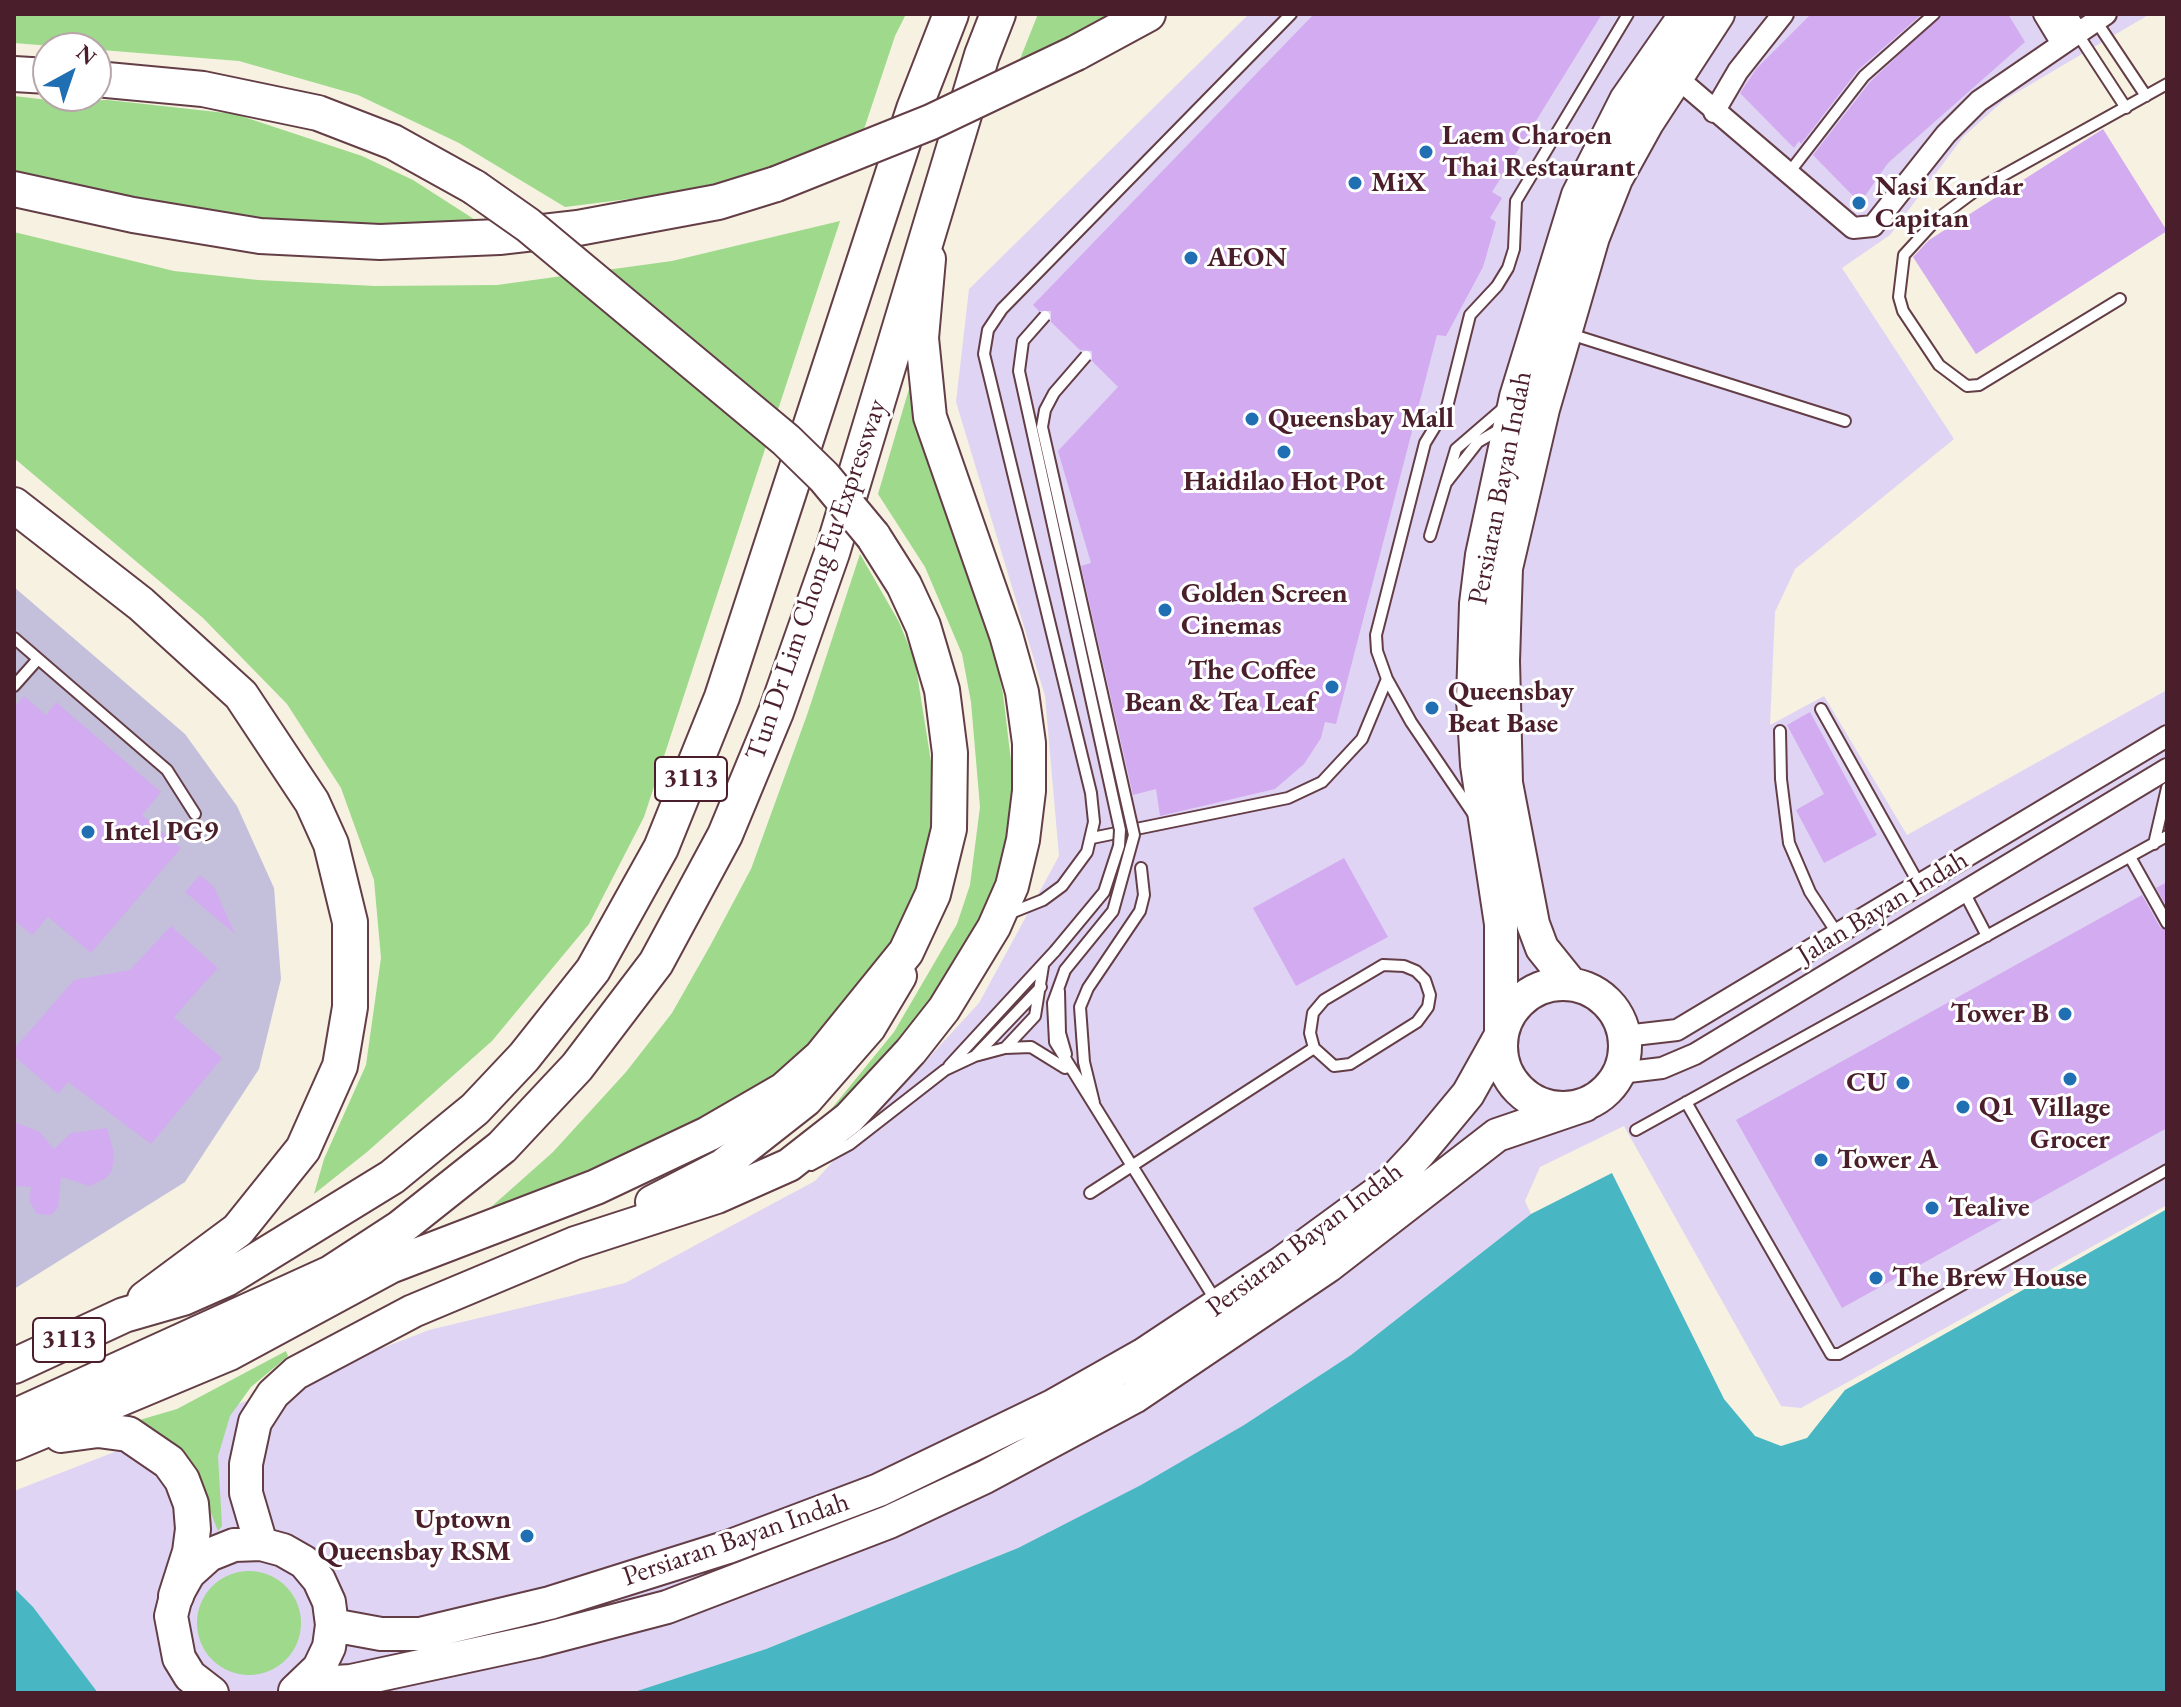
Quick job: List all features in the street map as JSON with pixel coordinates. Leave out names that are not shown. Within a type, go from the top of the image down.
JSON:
[{"type":"highway","name":"Tun Dr Lim Chong Eu Expressway","points":[[14,1366],[124,1315],[183,1298],[226,1279],[392,1177],[475,1109],[499,1084],[560,1014],[612,942],[661,848],[722,697],[914,109],[951,14]]},
{"type":"highway","name":"Tun Dr Lim Chong Eu Expressway","points":[[16,1433],[317,1279],[400,1228],[502,1147],[577,1067],[656,963],[699,889],[776,712],[832,553],[982,55],[998,14]]},
{"type":"highway","points":[[14,189],[133,215],[260,236],[380,242],[499,237],[578,228],[718,202],[776,184],[931,122],[1076,53],[1148,14]]},
{"type":"highway","points":[[16,1433],[229,1353],[390,1266],[596,1187],[732,1122],[784,1090],[846,1029],[906,952],[933,894],[944,860],[950,803],[948,730],[942,690],[923,626],[904,585],[873,536],[824,477],[776,431],[551,243],[474,187],[393,142],[318,113],[231,93],[112,81]]},
{"type":"highway","points":[[14,505],[141,604],[241,695],[312,802],[331,844],[350,922],[350,1007],[343,1051],[330,1095],[303,1149],[238,1230],[124,1315]]},
{"type":"highway","points":[[16,1433],[98,1430],[128,1434],[169,1462],[182,1480],[191,1504],[193,1529],[190,1552],[176,1596]]},
{"type":"main road","name":"Persiaran Bayan Indah","points":[[332,1625],[381,1634],[420,1634],[550,1603],[728,1547],[879,1490],[954,1456],[1066,1399],[1219,1306],[1391,1183],[1468,1094],[1501,1035],[1501,924],[1487,833],[1473,699],[1476,604],[1482,555],[1514,410],[1578,195],[1626,100],[1686,14]]},
{"type":"main road","name":"Persiaran Bayan Indah","points":[[1571,984],[1542,948],[1533,924],[1506,783],[1503,661],[1506,568],[1565,332],[1593,237],[1616,179],[1675,76],[1718,14]]},
{"type":"main road","points":[[261,1544],[244,1479],[255,1422],[273,1394],[316,1360],[413,1311],[575,1243],[743,1186],[807,1153],[872,1094],[944,1009],[997,919],[1012,886],[1023,840],[1029,791],[1029,743],[1022,692],[1006,635],[930,417],[922,338],[933,222]]},
{"type":"main road","points":[[575,1243],[722,1166],[806,1100],[869,1028],[895,987],[933,894]]},
{"type":"main road","points":[[1552,984],[1571,984],[1590,989],[1607,1001],[1619,1017],[1625,1036],[1620,1073],[1611,1086],[1585,1105],[1567,1109],[1548,1107],[1531,1100],[1505,1072],[1501,1035],[1518,1001],[1534,990],[1552,984]]},
{"type":"main road","name":"Persiaran Bayan Indah","points":[[298,1689],[351,1681],[521,1645],[667,1607],[889,1522],[985,1477],[1134,1397],[1328,1266],[1497,1135],[1585,1105]]},
{"type":"main road","points":[[212,1693],[190,1676],[179,1658],[172,1627],[176,1596],[189,1573],[209,1555],[234,1545],[261,1544],[283,1550],[304,1562],[319,1580],[329,1602],[332,1625],[329,1647],[319,1668],[298,1689]]},
{"type":"street","points":[[1714,112],[1738,71],[1783,14]]},
{"type":"street","points":[[2044,14],[2069,38]]},
{"type":"street","points":[[2066,14],[2069,38]]},
{"type":"street","points":[[1675,76],[1853,228],[1873,226],[1946,134],[1979,101],[2098,16]]},
{"type":"street","name":"Jalan Bayan Indah","points":[[1625,1036],[1677,1030],[2167,736]]},
{"type":"street","name":"Jalan Bayan Indah","points":[[1620,1073],[1643,1073],[1686,1058],[2167,769]]},
{"type":"lane","points":[[997,919],[1043,900],[1062,886],[1092,838],[1091,793],[984,354],[988,330],[1002,309],[1291,14]]},
{"type":"lane","points":[[1487,833],[1411,722],[1387,679],[1377,651],[1376,635],[1425,443],[1447,407],[1470,315],[1508,268],[1514,249],[1516,201],[1628,14]]},
{"type":"lane","points":[[1788,174],[1864,76],[1934,14]]},
{"type":"lane","points":[[2098,16],[2146,96]]},
{"type":"lane","points":[[2069,38],[2126,108]]},
{"type":"lane","points":[[2120,299],[1979,385],[1967,386],[1939,365],[1903,311],[1899,297],[1904,255],[1936,220],[1975,191],[2167,84]]},
{"type":"lane","points":[[743,1186],[804,1169],[850,1144],[945,1070],[1043,966],[1104,892],[1119,846],[1120,830],[1019,371],[1023,341],[1045,316]]},
{"type":"lane","points":[[1565,332],[1845,421]]},
{"type":"lane","points":[[1086,356],[1054,393],[1045,410],[1042,427],[1134,835],[1113,911],[1065,970],[1058,985],[1053,1003],[1052,1031],[1072,1075],[1219,1306]]},
{"type":"lane","points":[[1444,484],[1478,442],[1514,410]]},
{"type":"lane","points":[[1430,536],[1451,460],[1462,441],[1514,410]]},
{"type":"lane","points":[[14,638],[167,770],[195,814]]},
{"type":"lane","points":[[14,686],[38,659]]},
{"type":"lane","points":[[1092,838],[1288,798],[1322,782],[1362,739],[1387,679]]},
{"type":"lane","points":[[1821,709],[1919,884]]},
{"type":"lane","points":[[1780,731],[1781,779],[1789,843],[1810,892],[1837,933]]},
{"type":"lane","points":[[2154,844],[2167,788]]},
{"type":"lane","points":[[1636,1130],[2167,836]]},
{"type":"lane","points":[[2130,857],[2167,923]]},
{"type":"lane","points":[[1097,1113],[1084,1062],[1080,1007],[1088,988],[1140,911],[1144,895],[1141,868]]},
{"type":"lane","points":[[1964,892],[1987,936]]},
{"type":"lane","points":[[1383,965],[1404,966],[1425,980],[1430,995],[1423,1015],[1350,1064],[1334,1066],[1314,1048],[1310,1024],[1313,1013],[1324,1000],[1383,965]]},
{"type":"lane","points":[[1005,1048],[1035,1016],[1043,966]]},
{"type":"lane","points":[[975,1056],[1041,987]]},
{"type":"lane","points":[[945,1070],[975,1056],[1005,1048],[1031,1047],[1055,1059],[1072,1075]]},
{"type":"lane","points":[[1090,1193],[1314,1048]]},
{"type":"lane","points":[[1686,1102],[1831,1354],[1839,1354],[2167,1170]]},
{"type":"shaded area","points":[[1249,14],[2150,14],[2004,100],[1963,137],[1890,235],[1842,268],[1954,439],[1795,569],[1775,612],[1770,725],[1824,696],[1907,835],[2167,690],[2167,1205],[1801,1408],[1781,1406],[1624,1126],[1540,1167],[1525,1201],[1531,1214],[1351,1355],[1244,1425],[1142,1485],[1018,1548],[766,1649],[631,1693],[98,1693],[14,1588],[14,1491],[429,1330],[625,1283],[815,1181],[979,1003],[1059,856],[1045,696],[956,402],[969,289]]},
{"type":"shaded area","points":[[14,587],[185,734],[237,806],[274,888],[281,979],[259,1069],[185,1182],[14,1289]]},
{"type":"green space","points":[[14,14],[906,14],[895,36],[862,135],[724,187],[565,207],[459,143],[358,95],[239,61],[112,51],[112,32],[32,32],[32,44],[14,43]]},
{"type":"green space","points":[[1038,14],[1122,14],[1012,79]]},
{"type":"green space","points":[[14,96],[32,98],[32,112],[112,112],[112,100],[235,114],[362,156],[413,180],[491,230],[306,227],[135,200],[14,173]]},
{"type":"green space","points":[[840,221],[644,817],[589,924],[492,1041],[367,1152],[314,1194],[324,1159],[366,1065],[381,958],[374,880],[341,788],[287,704],[203,618],[14,458],[14,232],[174,271],[258,280],[375,286],[497,285],[672,261]]},
{"type":"green space","points":[[909,389],[942,504],[992,643],[1003,694],[1013,778],[1007,831],[994,895],[965,952],[919,1016],[826,1119],[894,1032],[957,924],[970,885],[980,807],[971,702],[962,654],[925,567],[878,494]]},
{"type":"green space","points":[[860,554],[899,622],[915,661],[932,768],[930,838],[923,871],[888,947],[852,1002],[781,1074],[650,1147],[490,1208],[553,1152],[626,1072],[672,1013],[710,946],[751,869],[807,715]]},
{"type":"green space","points":[[286,1351],[288,1356],[251,1387],[230,1416],[218,1456],[222,1526],[218,1531],[191,1462],[172,1441],[126,1424],[177,1409]]},
{"type":"green space","points":[[249,1571],[269,1575],[286,1586],[297,1603],[301,1623],[297,1643],[286,1660],[269,1671],[249,1675],[229,1671],[212,1660],[201,1643],[197,1623],[201,1603],[212,1586],[229,1575]]},
{"type":"water","points":[[1612,1173],[1724,1399],[1755,1436],[1781,1446],[1807,1438],[1845,1390],[2167,1209],[2167,1693],[631,1693],[766,1649],[1018,1548],[1141,1485],[1244,1425],[1351,1355],[1531,1214]]},
{"type":"water","points":[[14,1588],[33,1607],[98,1693],[14,1693]]},
{"type":"building","name":"Queensbay Mall","points":[[1314,14],[1602,14],[1492,192],[1502,198],[1490,218],[1496,222],[1483,267],[1446,336],[1437,335],[1336,724],[1325,722],[1321,738],[1304,764],[1275,789],[1160,816],[1156,789],[1133,795],[1081,566],[1091,563],[1058,451],[1118,387],[1092,361],[1092,351],[1080,350],[1051,322],[1051,311],[1039,311],[1033,305]]},
{"type":"building","points":[[1811,14],[1922,14],[1858,70],[1801,144],[1799,141],[1794,148],[1740,93],[1757,68]]},
{"type":"building","points":[[1942,14],[2008,14],[2025,42],[1888,163],[1860,203],[1813,155],[1870,82]]},
{"type":"building","points":[[2103,129],[2167,231],[1976,354],[1913,257],[1929,240]]},
{"type":"building","name":"Intel PG9","points":[[24,696],[46,715],[56,702],[161,792],[142,815],[181,848],[91,953],[48,917],[32,935],[14,920],[14,708]]},
{"type":"building","points":[[1810,712],[1877,835],[1824,863],[1796,810],[1824,794],[1787,725]]},
{"type":"building","points":[[1344,858],[1388,937],[1296,986],[1253,908]]},
{"type":"building","points":[[200,875],[214,887],[235,934],[185,892]]},
{"type":"building","points":[[2167,882],[2167,907],[2156,888]]},
{"type":"building","name":"Q1","points":[[2142,895],[2160,927],[2167,931],[2167,1128],[1842,1308],[1736,1120]]},
{"type":"building","points":[[171,926],[218,968],[174,1017],[222,1058],[151,1144],[68,1082],[58,1094],[14,1056],[14,1049],[74,980],[130,970]]},
{"type":"building","points":[[14,1122],[40,1132],[54,1149],[71,1133],[107,1128],[114,1153],[112,1171],[106,1178],[90,1186],[61,1177],[58,1208],[51,1215],[37,1214],[29,1201],[31,1187],[14,1186]]},
{"type":"place","name":"Laem Charoen Thai Restaurant","points":[[1426,152]]},
{"type":"place","name":"MiX","points":[[1355,183]]},
{"type":"place","name":"Nasi Kandar Capitan","points":[[1859,203]]},
{"type":"place","name":"AEON","points":[[1191,258]]},
{"type":"place","name":"Queensbay Mall","points":[[1252,419]]},
{"type":"place","name":"Haidilao Hot Pot","points":[[1284,452]]},
{"type":"place","name":"Golden Screen Cinemas","points":[[1165,610]]},
{"type":"place","name":"The Coffee Bean & Tea Leaf","points":[[1332,687]]},
{"type":"place","name":"Queensbay Beat Base","points":[[1432,708]]},
{"type":"place","name":"Intel PG9","points":[[88,832]]},
{"type":"place","name":"Tower B","points":[[2065,1014]]},
{"type":"place","name":"Village Grocer","points":[[2070,1079]]},
{"type":"place","name":"CU","points":[[1903,1083]]},
{"type":"place","name":"Q1","points":[[1963,1107]]},
{"type":"place","name":"Tower A","points":[[1821,1160]]},
{"type":"place","name":"Tealive","points":[[1932,1208]]},
{"type":"place","name":"The Brew House","points":[[1876,1278]]},
{"type":"place","name":"Uptown Queensbay RSM","points":[[527,1536]]}]
